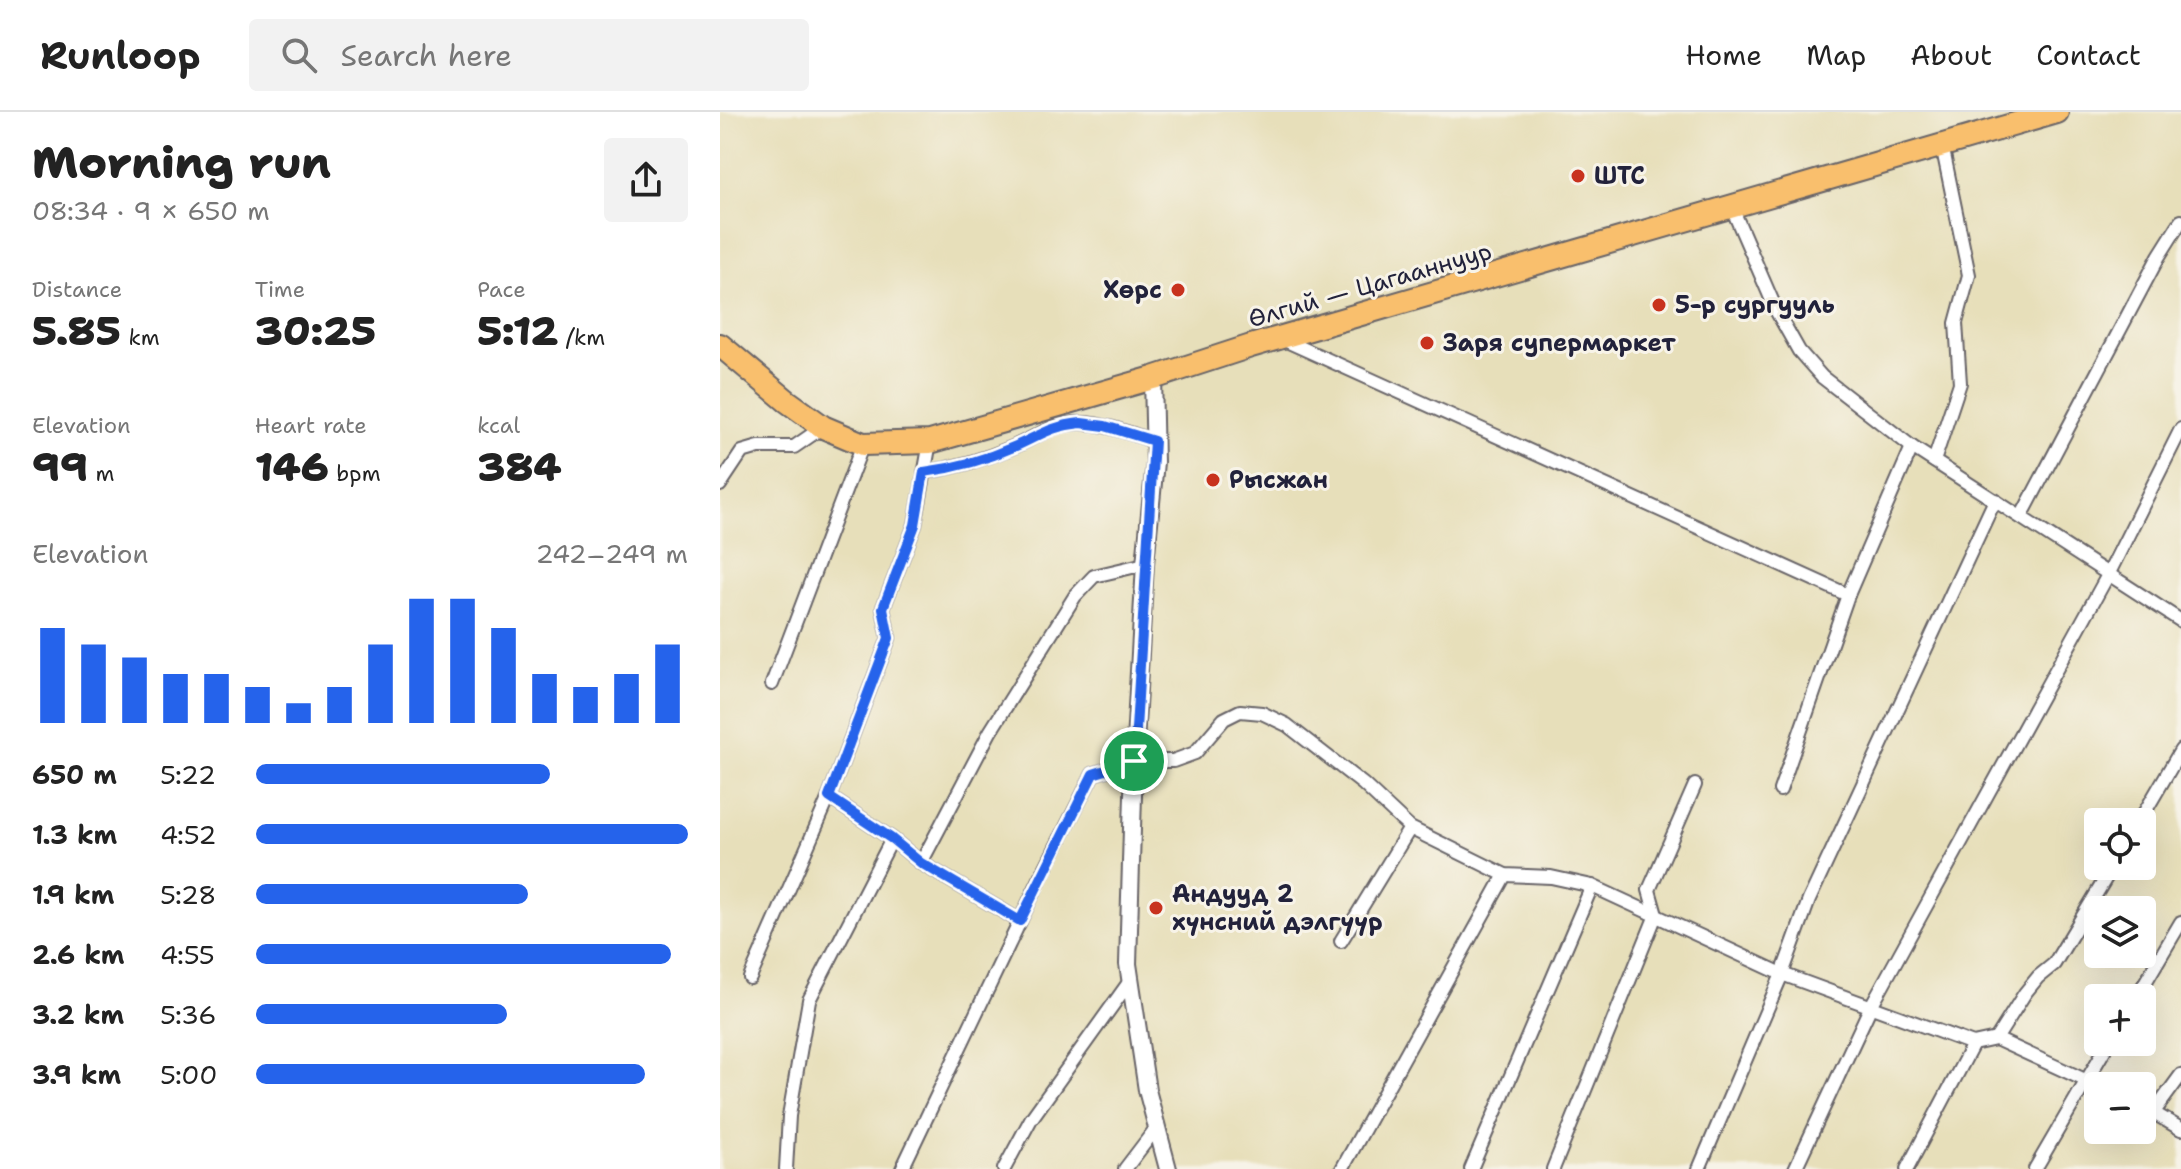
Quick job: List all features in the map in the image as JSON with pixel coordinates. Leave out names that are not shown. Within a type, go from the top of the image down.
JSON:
[{"type":"highway","name":"Өлгий — Цагааннуур","points":[[720,345],[823,427],[863,444],[930,442],[2057,112]]},
{"type":"street","points":[[1934,461],[1960,383],[1956,323],[1969,275],[1942,145]]},
{"type":"street","points":[[1732,208],[1777,312],[1799,351],[1822,377],[1912,447],[2181,621]]},
{"type":"street","points":[[2021,517],[2159,256],[2181,221]]},
{"type":"street","points":[[1282,339],[1848,595]]},
{"type":"street","points":[[1153,378],[1154,441],[1134,761],[1128,964],[1147,1090],[1168,1169]]},
{"type":"street","points":[[924,472],[982,459],[1017,446],[1044,430],[1066,424],[1105,426],[1154,441]]},
{"type":"street","points":[[720,485],[742,452],[759,447],[794,447],[823,427]]},
{"type":"street","points":[[1795,1169],[1870,1008],[2109,573],[2181,429]]},
{"type":"street","points":[[750,978],[829,797],[889,638],[883,608],[915,525],[930,442]]},
{"type":"street","points":[[772,684],[863,444]]},
{"type":"street","points":[[1780,790],[1848,595],[1912,447]]},
{"type":"street","points":[[1699,1169],[1782,974],[1809,900],[1995,500]]},
{"type":"street","points":[[921,863],[990,732],[1084,584],[1094,576],[1145,564]]},
{"type":"street","points":[[902,1169],[1093,774],[1134,761],[1173,761],[1195,753],[1224,719],[1240,711],[1262,713],[1287,725],[1352,775],[1410,828],[1505,875],[1551,877],[1592,886],[1782,974],[1973,1044],[1996,1039],[2084,1080]]},
{"type":"street","points":[[2147,808],[2181,750]]},
{"type":"street","points":[[1553,1169],[1656,915],[1649,890],[1695,785]]},
{"type":"street","points":[[829,797],[892,839],[921,863],[1020,921]]},
{"type":"street","points":[[1341,941],[1410,828]]},
{"type":"street","points":[[786,1169],[789,1116],[809,1000],[892,839]]},
{"type":"street","points":[[1342,1169],[1505,875]]},
{"type":"street","points":[[1996,1039],[2025,993],[2054,964],[2105,880]]},
{"type":"street","points":[[1471,1169],[1592,886]]},
{"type":"street","points":[[2144,984],[2181,922]]},
{"type":"street","points":[[1004,1169],[1031,1119],[1130,981]]},
{"type":"street","points":[[1907,1169],[1973,1044]]},
{"type":"street","points":[[2156,1101],[2181,1075]]},
{"type":"street","points":[[2035,1169],[2084,1096]]},
{"type":"street","points":[[2156,1114],[2181,1129]]},
{"type":"street","points":[[1125,1169],[1157,1127]]},
{"type":"place","name":"ШТС","points":[[1578,176]]},
{"type":"place","name":"Хөрс","points":[[1178,290]]},
{"type":"place","name":"5-р сургууль","points":[[1659,305]]},
{"type":"place","name":"Заря супермаркет","points":[[1427,343]]},
{"type":"place","name":"Рысжан","points":[[1213,480]]},
{"type":"place","name":"Андууд 2 хүнсний дэлгүүр","points":[[1156,908]]},
{"type":"route","points":[[1066,424],[1105,426],[1154,441],[1134,761],[1093,774],[1020,921],[921,863],[892,839],[829,797],[889,638],[883,608],[915,525],[924,472],[982,459],[1017,446],[1044,430],[1066,424]]}]
